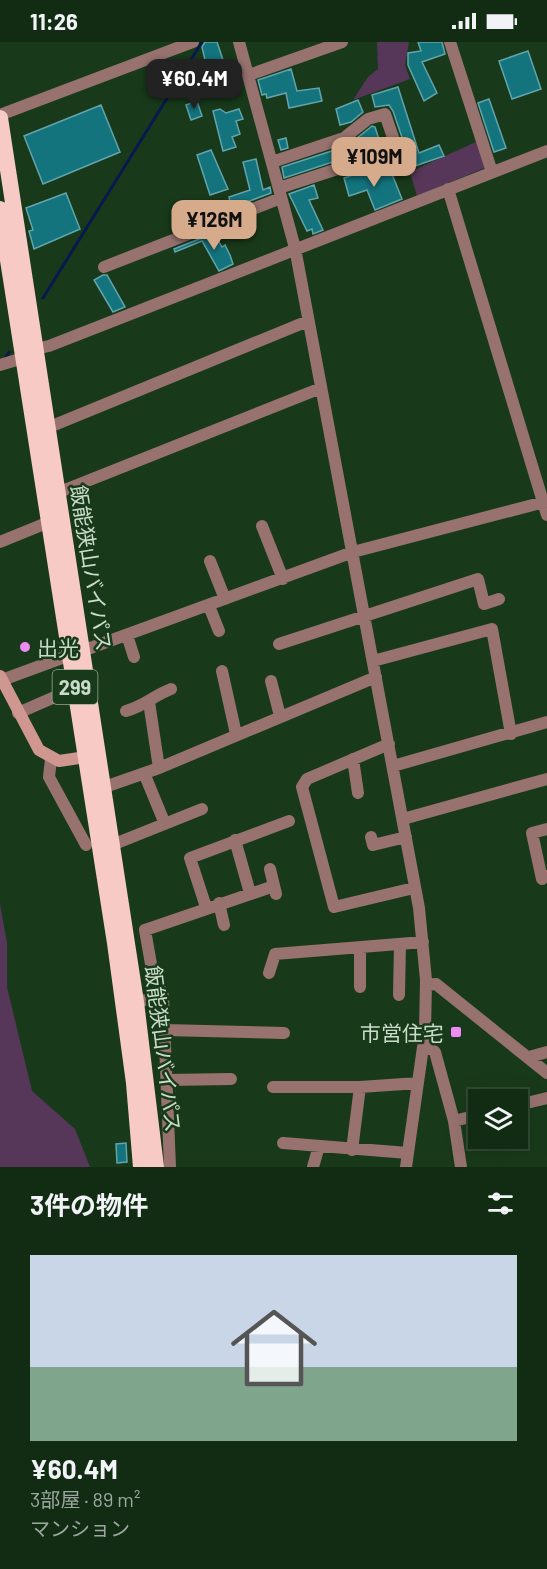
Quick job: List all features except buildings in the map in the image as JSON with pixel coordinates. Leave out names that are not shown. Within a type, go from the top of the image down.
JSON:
[{"type":"highway","name":"飯能狭山バイパス","points":[[0,116],[49,522],[76,653]]},
{"type":"highway","name":"飯能狭山バイパス","points":[[0,209],[29,353],[47,428],[57,493],[76,653],[134,1083],[141,1167]]},
{"type":"highway","name":"飯能狭山バイパス","points":[[91,757],[102,788],[112,845],[136,1002],[156,1167]]},
{"type":"main road","points":[[1,678],[33,742],[51,759],[59,761],[91,757]]},
{"type":"street","points":[[0,116],[193,42]]},
{"type":"street","points":[[239,42],[295,248],[403,819],[423,942],[426,985],[423,1043],[406,1167]]},
{"type":"street","points":[[249,75],[342,42]]},
{"type":"street","points":[[450,42],[492,172]]},
{"type":"street","points":[[104,267],[362,160],[374,167],[400,158],[385,114],[368,119],[344,138],[272,162]]},
{"type":"street","points":[[3,364],[547,151]]},
{"type":"street","points":[[448,189],[547,515]]},
{"type":"street","points":[[47,428],[308,321]]},
{"type":"street","points":[[57,493],[321,388]]},
{"type":"street","points":[[1,678],[209,606],[353,552],[543,502]]},
{"type":"street","points":[[0,542],[49,522]]},
{"type":"street","points":[[262,526],[283,579]]},
{"type":"street","points":[[210,561],[225,599]]},
{"type":"street","points":[[279,644],[365,614],[478,579],[484,604],[499,599]]},
{"type":"street","points":[[209,606],[219,631]]},
{"type":"street","points":[[373,661],[492,629],[512,734]]},
{"type":"street","points":[[126,635],[134,657]]},
{"type":"street","points":[[222,671],[236,734]]},
{"type":"street","points":[[102,788],[159,768],[376,677]]},
{"type":"street","points":[[271,681],[280,716]]},
{"type":"street","points":[[126,711],[149,702],[156,694],[171,689]]},
{"type":"street","points":[[18,713],[57,696]]},
{"type":"street","points":[[149,702],[159,768]]},
{"type":"street","points":[[393,766],[512,734],[547,722]]},
{"type":"street","points":[[388,741],[308,779],[302,787],[334,907],[414,888]]},
{"type":"street","points":[[304,772],[388,741]]},
{"type":"street","points":[[51,759],[49,777],[86,845]]},
{"type":"street","points":[[353,759],[358,793]]},
{"type":"street","points":[[144,773],[165,824]]},
{"type":"street","points":[[403,819],[547,779]]},
{"type":"street","points":[[112,845],[202,809]]},
{"type":"street","points":[[207,907],[190,858],[290,821]]},
{"type":"street","points":[[547,829],[532,833],[542,879],[547,876]]},
{"type":"street","points":[[371,837],[373,845],[406,837]]},
{"type":"street","points":[[234,840],[250,893]]},
{"type":"street","points":[[170,1167],[163,996],[151,964],[145,930],[250,893],[275,890],[270,869]]},
{"type":"street","points":[[219,903],[224,925]]},
{"type":"street","points":[[269,974],[275,954],[423,942]]},
{"type":"street","points":[[399,995],[400,944]]},
{"type":"street","points":[[360,947],[360,987]]},
{"type":"street","points":[[426,985],[436,984],[547,1073]]},
{"type":"street","points":[[136,1002],[163,996]]},
{"type":"street","points":[[165,1030],[284,1033]]},
{"type":"street","points":[[423,1043],[435,1052],[454,1121],[461,1167]]},
{"type":"street","points":[[529,1057],[547,1052]]},
{"type":"street","points":[[167,1080],[231,1079]]},
{"type":"street","points":[[273,1087],[360,1087],[418,1083]]},
{"type":"street","points":[[352,1150],[360,1087]]},
{"type":"street","points":[[149,1098],[167,1095]]},
{"type":"street","points":[[528,1103],[547,1098]]},
{"type":"street","points":[[454,1121],[468,1118]]},
{"type":"street","points":[[283,1143],[408,1154]]},
{"type":"street","points":[[313,1167],[319,1146]]},
{"type":"shaded area","points":[[377,42],[409,42],[405,65],[410,79],[353,100],[368,77],[378,69]]},
{"type":"shaded area","points":[[478,141],[487,167],[417,196],[410,172]]},
{"type":"shaded area","points":[[0,904],[7,943],[7,987],[32,1091],[75,1129],[90,1167],[0,1167]]},
{"type":"waterway","points":[[43,298],[202,42]]},
{"type":"waterway","points":[[4,360],[9,352]]},
{"type":"place","name":"出光","points":[[25,647]]},
{"type":"place","name":"市営住宅","points":[[456,1032]]}]
